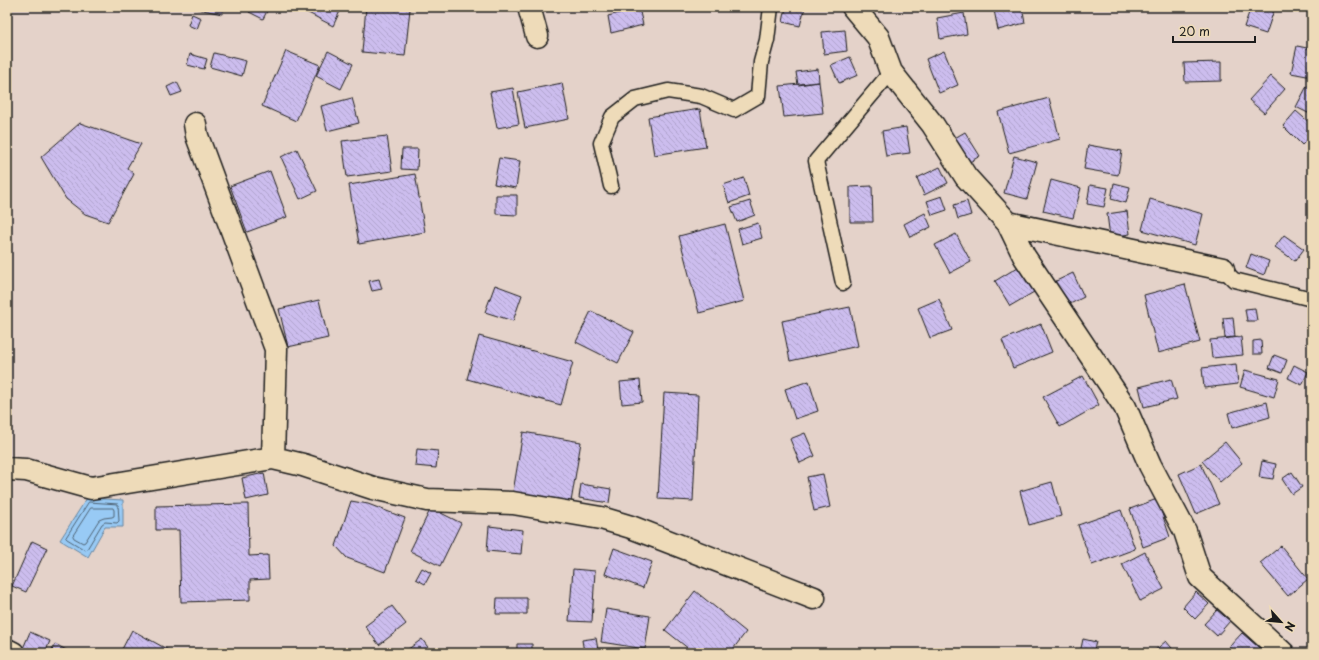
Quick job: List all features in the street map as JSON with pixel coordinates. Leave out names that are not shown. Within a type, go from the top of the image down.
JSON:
[{"type":"street","points":[[529,7],[537,36]]},
{"type":"street","points":[[853,7],[878,38],[891,72],[933,125],[966,177],[1008,223],[1024,256],[1125,406],[1150,465],[1185,530],[1200,577],[1283,653]]},
{"type":"street","points":[[195,124],[198,136],[276,349],[273,458]]},
{"type":"street","points":[[1008,223],[1223,269]]},
{"type":"street","points":[[7,469],[26,470],[91,488],[273,458],[303,465],[373,488],[427,500],[512,503],[601,518],[631,527],[814,598]]},
{"type":"street","points":[[7,650],[13,653]]},
{"type":"lane","points":[[611,186],[601,142],[612,117],[635,99],[668,91],[701,96],[734,110],[758,96],[761,62],[767,40],[771,7]]},
{"type":"lane","points":[[843,283],[816,161],[891,72]]},
{"type":"lane","points":[[1223,269],[1234,280],[1312,299]]},
{"type":"water","points":[[87,498],[123,500],[123,527],[105,527],[88,557],[60,540]]},
{"type":"building","points":[[189,7],[224,7],[222,14]]},
{"type":"building","points":[[252,7],[269,7],[263,19],[249,12]]},
{"type":"building","points":[[297,7],[342,7],[333,26]]},
{"type":"building","points":[[366,7],[410,9],[405,56],[362,52]]},
{"type":"building","points":[[786,7],[805,7],[800,26],[783,22]]},
{"type":"building","points":[[1008,7],[1022,7],[1025,23],[998,30],[994,10]]},
{"type":"building","points":[[1251,7],[1275,7],[1266,34],[1244,27]]},
{"type":"building","points":[[639,8],[643,25],[611,33],[608,16]]},
{"type":"building","points":[[964,13],[967,34],[940,39],[937,18]]},
{"type":"building","points":[[192,14],[201,18],[197,29],[188,25]]},
{"type":"building","points":[[845,30],[847,51],[824,54],[822,32]]},
{"type":"building","points":[[1297,46],[1312,49],[1312,77],[1291,73]]},
{"type":"building","points":[[286,51],[320,65],[296,121],[262,106]]},
{"type":"building","points":[[328,51],[353,64],[341,89],[316,76]]},
{"type":"building","points":[[944,51],[958,85],[939,93],[926,59]]},
{"type":"building","points":[[214,53],[246,61],[242,76],[210,67]]},
{"type":"building","points":[[190,54],[207,59],[204,69],[187,65]]},
{"type":"building","points":[[850,57],[858,75],[839,83],[831,65]]},
{"type":"building","points":[[1221,62],[1221,81],[1185,82],[1184,63]]},
{"type":"building","points":[[818,69],[819,82],[798,85],[796,72]]},
{"type":"building","points":[[1271,76],[1285,89],[1264,113],[1249,100]]},
{"type":"building","points":[[177,82],[182,92],[171,96],[167,87]]},
{"type":"building","points":[[819,82],[823,113],[784,117],[780,86]]},
{"type":"building","points":[[562,83],[569,119],[525,128],[518,92]]},
{"type":"building","points":[[1307,86],[1312,88],[1312,115],[1296,107]]},
{"type":"building","points":[[513,88],[519,124],[497,128],[490,92]]},
{"type":"building","points":[[352,98],[359,123],[327,131],[321,106]]},
{"type":"building","points":[[1049,98],[1060,139],[1009,153],[998,112]]},
{"type":"building","points":[[700,109],[706,147],[654,155],[648,117]]},
{"type":"building","points":[[1296,111],[1312,125],[1312,135],[1302,145],[1283,126]]},
{"type":"building","points":[[80,123],[141,144],[127,168],[134,174],[108,222],[85,214],[66,199],[41,157]]},
{"type":"building","points":[[906,127],[910,153],[886,156],[882,131]]},
{"type":"building","points":[[965,132],[980,156],[968,163],[953,139]]},
{"type":"building","points":[[387,136],[392,171],[347,177],[342,141]]},
{"type":"building","points":[[1088,145],[1122,151],[1118,175],[1084,169]]},
{"type":"building","points":[[297,149],[317,191],[300,199],[281,157]]},
{"type":"building","points":[[402,149],[418,149],[417,170],[401,169]]},
{"type":"building","points":[[1014,156],[1037,162],[1027,199],[1004,193]]},
{"type":"building","points":[[499,158],[520,161],[516,188],[494,184]]},
{"type":"building","points":[[940,167],[948,183],[924,195],[917,178]]},
{"type":"building","points":[[270,171],[287,217],[247,232],[230,186]]},
{"type":"building","points":[[415,174],[425,232],[359,244],[349,185]]},
{"type":"building","points":[[744,178],[749,196],[729,203],[723,185]]},
{"type":"building","points":[[1051,180],[1081,188],[1073,218],[1043,211]]},
{"type":"building","points":[[1114,183],[1130,187],[1126,203],[1111,199]]},
{"type":"building","points":[[1090,185],[1108,188],[1104,207],[1087,204]]},
{"type":"building","points":[[872,186],[873,222],[850,222],[850,187]]},
{"type":"building","points":[[496,195],[517,195],[517,215],[496,214]]},
{"type":"building","points":[[942,196],[947,210],[932,215],[927,201]]},
{"type":"building","points":[[1150,199],[1203,214],[1195,245],[1142,230]]},
{"type":"building","points":[[750,201],[755,215],[737,222],[731,207]]},
{"type":"building","points":[[967,201],[971,215],[958,219],[954,205]]},
{"type":"building","points":[[1127,211],[1130,234],[1110,237],[1107,214]]},
{"type":"building","points":[[925,213],[931,227],[910,237],[904,224]]},
{"type":"building","points":[[758,223],[762,238],[742,244],[738,229]]},
{"type":"building","points":[[725,224],[744,301],[699,313],[679,236]]},
{"type":"building","points":[[956,234],[971,262],[950,273],[935,245]]},
{"type":"building","points":[[1284,235],[1304,249],[1295,261],[1275,247]]},
{"type":"building","points":[[1251,254],[1269,261],[1264,275],[1246,268]]},
{"type":"building","points":[[1018,267],[1034,292],[1010,306],[995,281]]},
{"type":"building","points":[[1073,273],[1084,297],[1064,307],[1052,283]]},
{"type":"building","points":[[379,279],[382,289],[372,291],[369,281]]},
{"type":"building","points":[[1185,284],[1200,342],[1158,353],[1144,295]]},
{"type":"building","points":[[495,285],[522,295],[513,321],[485,312]]},
{"type":"building","points":[[939,299],[952,330],[930,338],[918,308]]},
{"type":"building","points":[[319,300],[328,338],[288,347],[279,309]]},
{"type":"building","points":[[850,307],[858,346],[790,361],[782,321]]},
{"type":"building","points":[[1255,308],[1257,321],[1247,321],[1245,309]]},
{"type":"building","points":[[591,311],[634,332],[618,363],[576,342]]},
{"type":"building","points":[[1233,317],[1235,337],[1225,338],[1223,318]]},
{"type":"building","points":[[1041,324],[1052,352],[1013,368],[1002,340]]},
{"type":"building","points":[[479,336],[573,362],[561,405],[467,379]]},
{"type":"building","points":[[1241,337],[1243,355],[1212,358],[1210,340]]},
{"type":"building","points":[[1261,340],[1262,354],[1253,354],[1253,341]]},
{"type":"building","points":[[1274,355],[1287,360],[1282,373],[1269,368]]},
{"type":"building","points":[[1236,364],[1238,384],[1204,388],[1202,368]]},
{"type":"building","points":[[1294,365],[1308,372],[1302,385],[1288,378]]},
{"type":"building","points":[[1245,370],[1279,379],[1274,397],[1240,387]]},
{"type":"building","points":[[1083,376],[1099,405],[1060,427],[1043,397]]},
{"type":"building","points":[[1171,379],[1177,399],[1144,407],[1139,387]]},
{"type":"building","points":[[640,380],[642,402],[622,404],[620,382]]},
{"type":"building","points":[[809,381],[818,411],[795,419],[785,389]]},
{"type":"building","points":[[664,393],[698,395],[693,501],[658,499]]},
{"type":"building","points":[[1267,402],[1270,417],[1232,428],[1228,413]]},
{"type":"building","points":[[523,432],[581,442],[571,502],[513,492]]},
{"type":"building","points":[[805,433],[815,456],[800,463],[790,439]]},
{"type":"building","points":[[1225,442],[1242,463],[1220,482],[1202,461]]},
{"type":"building","points":[[417,449],[438,451],[436,468],[415,466]]},
{"type":"building","points":[[1262,461],[1276,464],[1273,479],[1259,477]]},
{"type":"building","points":[[1201,464],[1219,504],[1196,514],[1179,474]]},
{"type":"building","points":[[1292,472],[1302,487],[1292,494],[1282,479]]},
{"type":"building","points":[[264,473],[268,495],[246,500],[242,478]]},
{"type":"building","points":[[823,474],[830,507],[814,511],[807,477]]},
{"type":"building","points":[[1052,482],[1061,516],[1029,525],[1020,491]]},
{"type":"building","points":[[581,484],[611,489],[609,503],[579,498]]},
{"type":"building","points":[[1157,499],[1170,537],[1143,547],[1130,509]]},
{"type":"building","points":[[351,501],[368,504],[405,518],[385,572],[347,558],[336,546]]},
{"type":"building","points":[[248,504],[249,556],[268,555],[269,579],[250,580],[250,600],[181,602],[179,530],[156,530],[156,506]]},
{"type":"building","points":[[431,508],[461,523],[440,566],[410,551]]},
{"type":"building","points":[[1121,510],[1135,549],[1092,565],[1078,525]]},
{"type":"building","points":[[489,526],[523,530],[521,554],[487,551]]},
{"type":"building","points":[[32,541],[47,548],[26,592],[12,586]]},
{"type":"building","points":[[1281,546],[1308,579],[1288,596],[1260,563]]},
{"type":"building","points":[[614,548],[652,562],[643,588],[605,574]]},
{"type":"building","points":[[1145,552],[1164,589],[1140,601],[1122,564]]},
{"type":"building","points":[[422,568],[431,573],[425,584],[416,579]]},
{"type":"building","points":[[573,569],[595,571],[592,622],[569,621]]},
{"type":"building","points":[[695,591],[746,632],[730,653],[694,653],[665,630]]},
{"type":"building","points":[[1196,592],[1209,604],[1195,619],[1183,607]]},
{"type":"building","points":[[497,598],[527,598],[527,614],[496,614]]},
{"type":"building","points":[[392,606],[406,624],[379,645],[365,626]]},
{"type":"building","points":[[606,609],[650,616],[645,649],[601,642]]},
{"type":"building","points":[[1217,610],[1230,621],[1217,636],[1204,624]]},
{"type":"building","points":[[132,630],[174,653],[120,653]]},
{"type":"building","points":[[30,632],[50,641],[45,653],[21,653]]},
{"type":"building","points":[[1242,633],[1265,653],[1236,653],[1229,647]]},
{"type":"building","points":[[596,638],[598,650],[584,652],[582,640]]},
{"type":"building","points":[[422,639],[432,653],[403,653]]},
{"type":"building","points":[[1083,639],[1096,642],[1093,653],[1080,653]]},
{"type":"building","points":[[1166,641],[1176,653],[1153,652]]},
{"type":"building","points":[[55,644],[72,653],[50,653]]},
{"type":"building","points":[[517,644],[532,644],[532,653],[517,653]]}]
